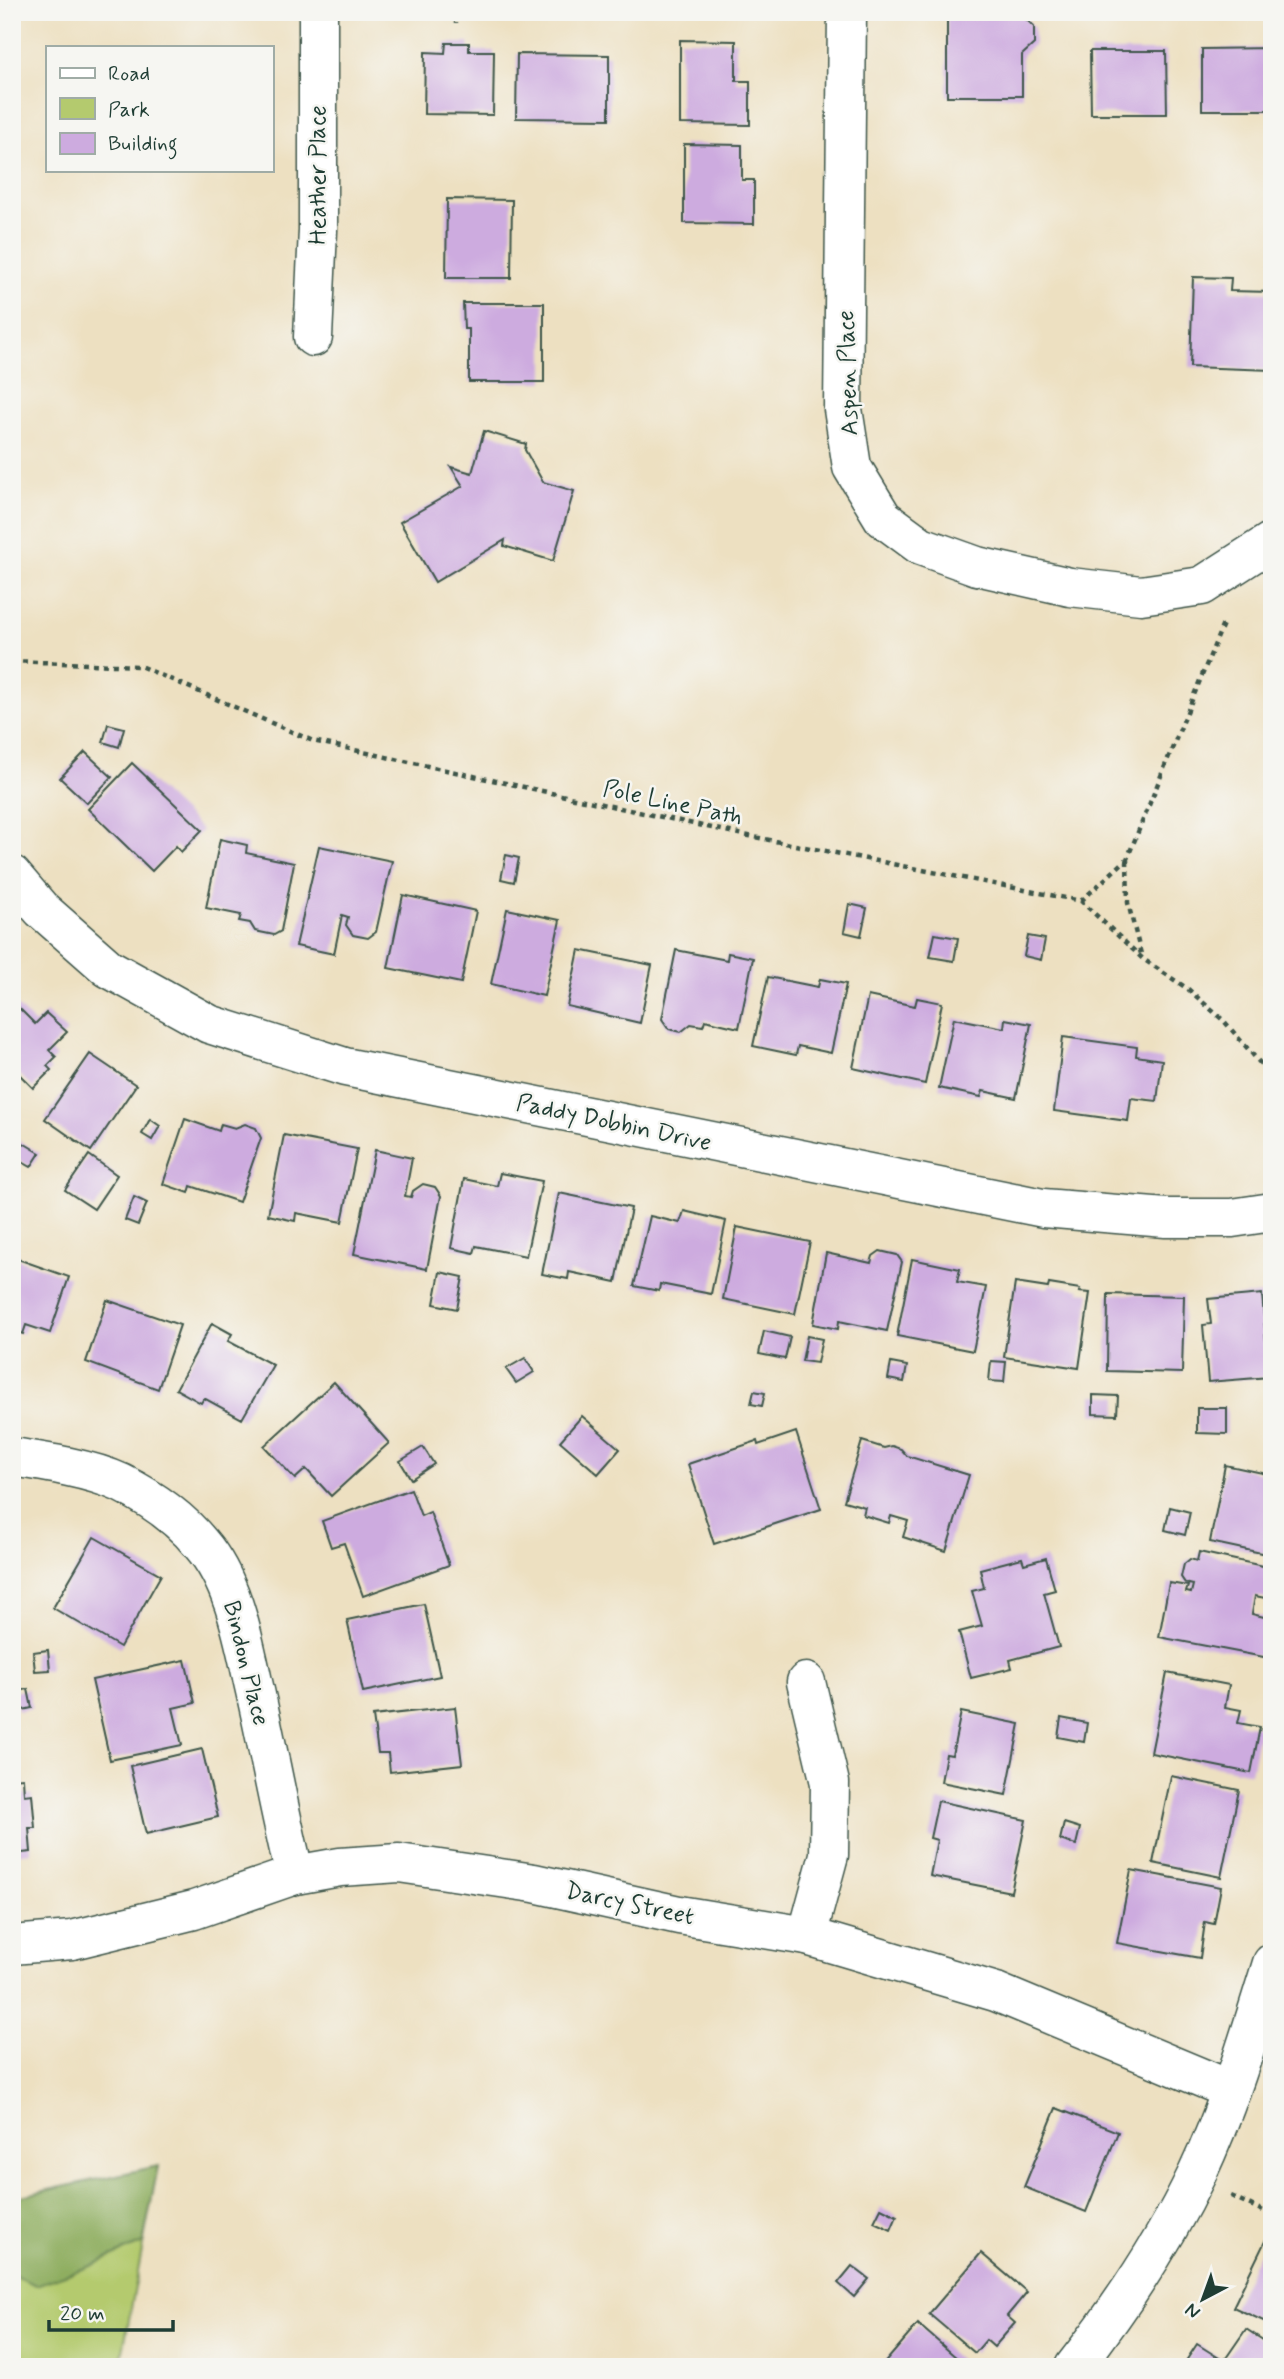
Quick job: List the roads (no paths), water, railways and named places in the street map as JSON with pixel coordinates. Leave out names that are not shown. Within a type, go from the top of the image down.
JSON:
[{"type":"street","name":"Heather Place","points":[[313,337],[318,230],[318,12]]},
{"type":"street","name":"Aspen Place","points":[[847,12],[843,409],[852,467],[883,518],[921,546],[977,566],[1070,587],[1141,595],[1202,586],[1272,541]]},
{"type":"street","name":"Paddy Dobbin Drive","points":[[12,874],[41,909],[108,968],[209,1024],[345,1067],[1042,1208],[1166,1218],[1232,1218],[1272,1212]]},
{"type":"street","name":"Bindon Place","points":[[12,1457],[55,1464],[119,1482],[162,1507],[202,1545],[230,1592],[251,1673],[295,1875]]},
{"type":"street","points":[[806,1682],[830,1783],[829,1855],[807,1936]]},
{"type":"street","name":"Darcy Street","points":[[12,1945],[72,1940],[194,1910],[295,1875],[340,1867],[399,1863],[534,1883],[679,1915],[807,1936],[996,1992],[1231,2090]]},
{"type":"street","points":[[1074,2367],[1110,2320],[1166,2233],[1198,2173],[1231,2090],[1272,1963]]}]
